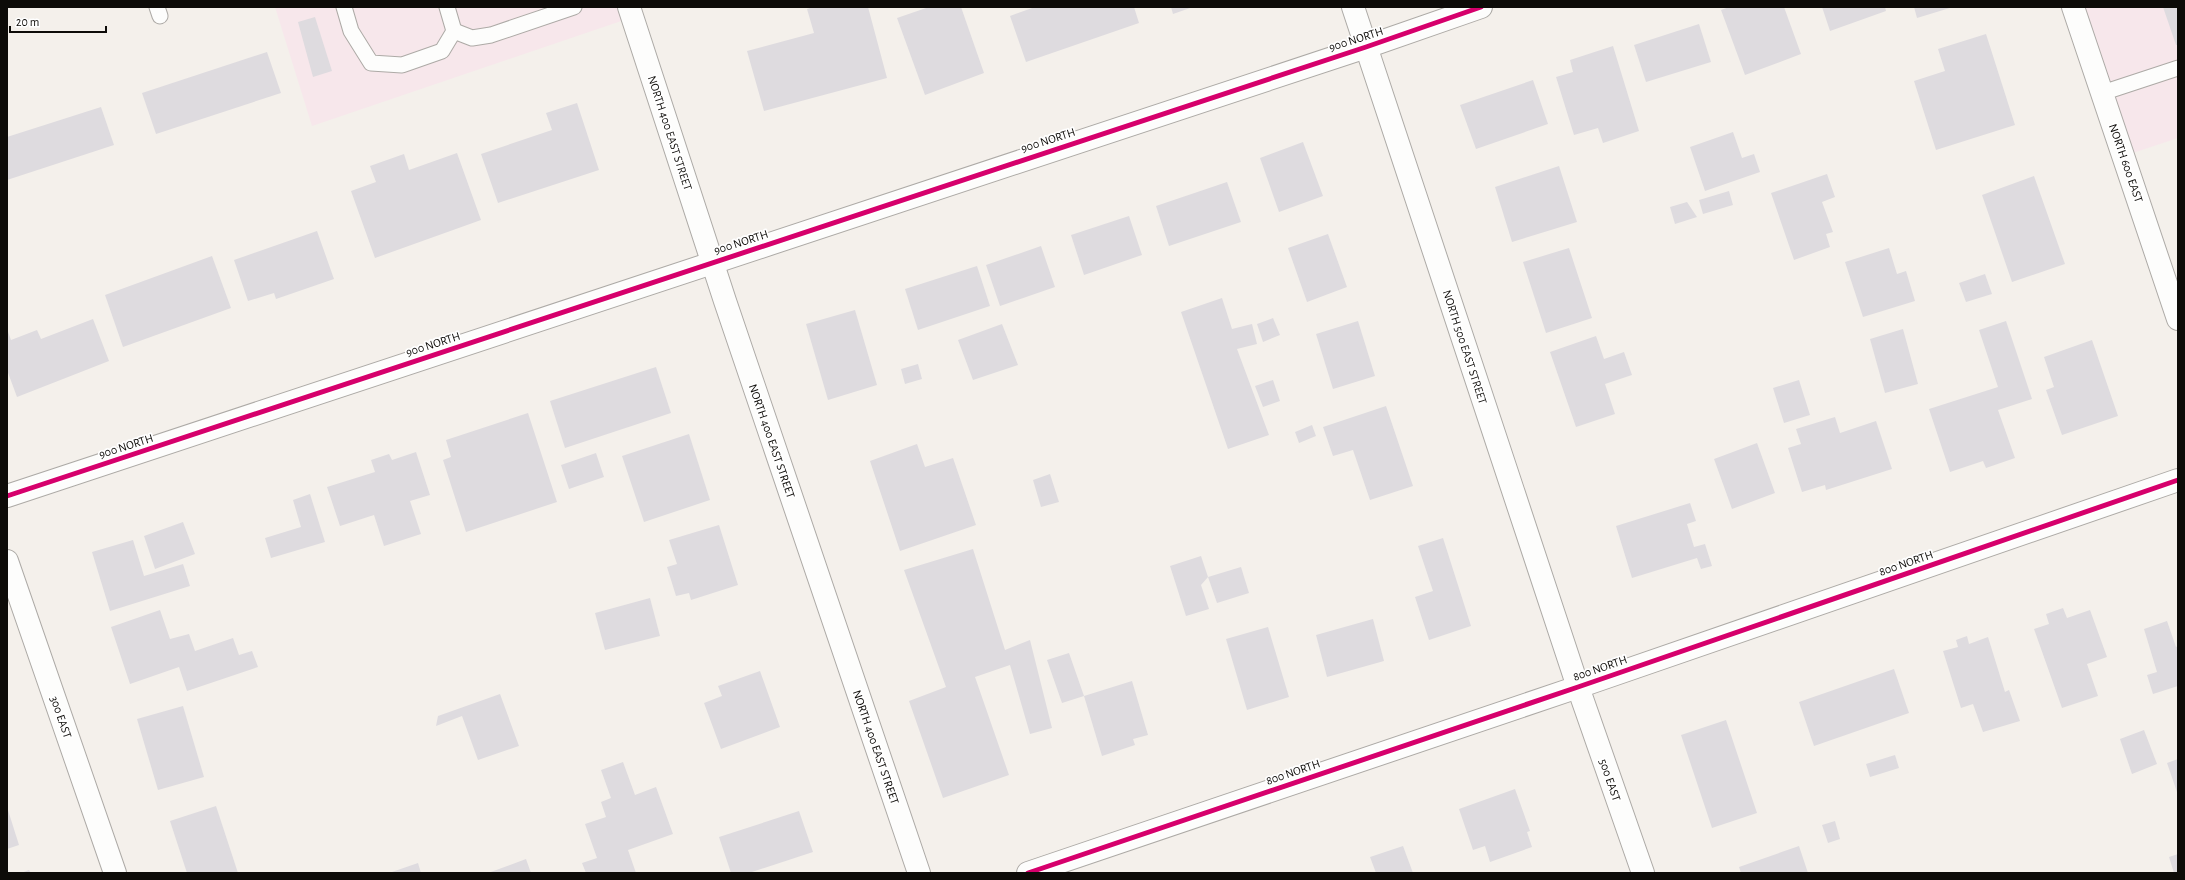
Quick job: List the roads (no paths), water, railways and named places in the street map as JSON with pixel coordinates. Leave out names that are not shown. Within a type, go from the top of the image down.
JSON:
[{"type":"street","name":"NORTH 400 EAST STREET","points":[[629,7],[712,262],[919,873]]},
{"type":"street","name":"NORTH 500 EAST STREET","points":[[1353,7],[1578,687]]},
{"type":"street","name":"900 NORTH","points":[[7,496],[1366,47],[1481,7]]},
{"type":"street","name":"NORTH 600 EAST","points":[[2073,7],[2178,319]]},
{"type":"street","name":"800 NORTH","points":[[1028,873],[1578,687],[2178,480]]},
{"type":"street","name":"300 EAST","points":[[7,562],[115,873]]},
{"type":"street","name":"500 EAST","points":[[1578,687],[1643,873]]},
{"type":"lane","points":[[344,7],[351,31],[371,63],[402,65],[442,51],[454,31],[447,7]]},
{"type":"lane","points":[[454,31],[472,38],[491,35],[533,14],[574,7]]},
{"type":"lane","points":[[2102,93],[2178,68]]}]
